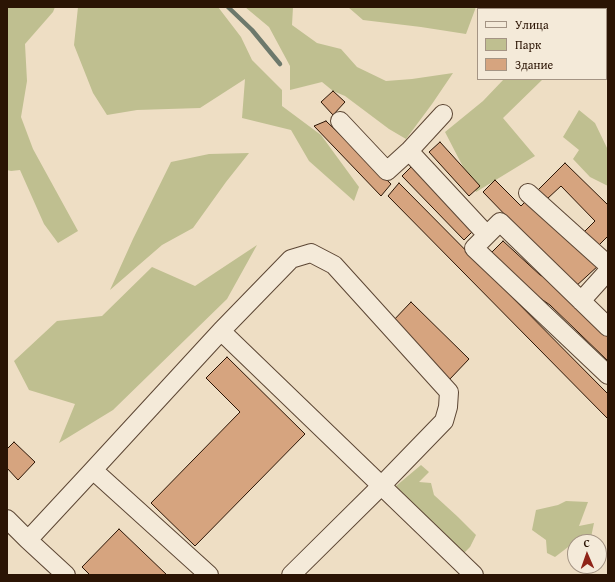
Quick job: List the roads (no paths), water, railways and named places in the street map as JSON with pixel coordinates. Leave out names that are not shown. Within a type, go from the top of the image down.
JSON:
[{"type":"lane","points":[[340,122],[387,171],[409,151],[443,114]]},
{"type":"lane","points":[[409,151],[487,235]]},
{"type":"lane","points":[[528,193],[608,265]]},
{"type":"lane","points":[[608,327],[500,222],[474,248],[608,376]]},
{"type":"lane","points":[[28,540],[221,331],[291,259],[311,254],[334,266],[449,392],[448,407],[444,421],[382,486],[290,575]]},
{"type":"lane","points":[[581,300],[608,271]]},
{"type":"lane","points":[[221,331],[474,575]]},
{"type":"lane","points":[[93,470],[209,575]]},
{"type":"lane","points":[[7,519],[66,575]]},
{"type":"waterway","points":[[228,7],[252,30],[280,64]]}]
